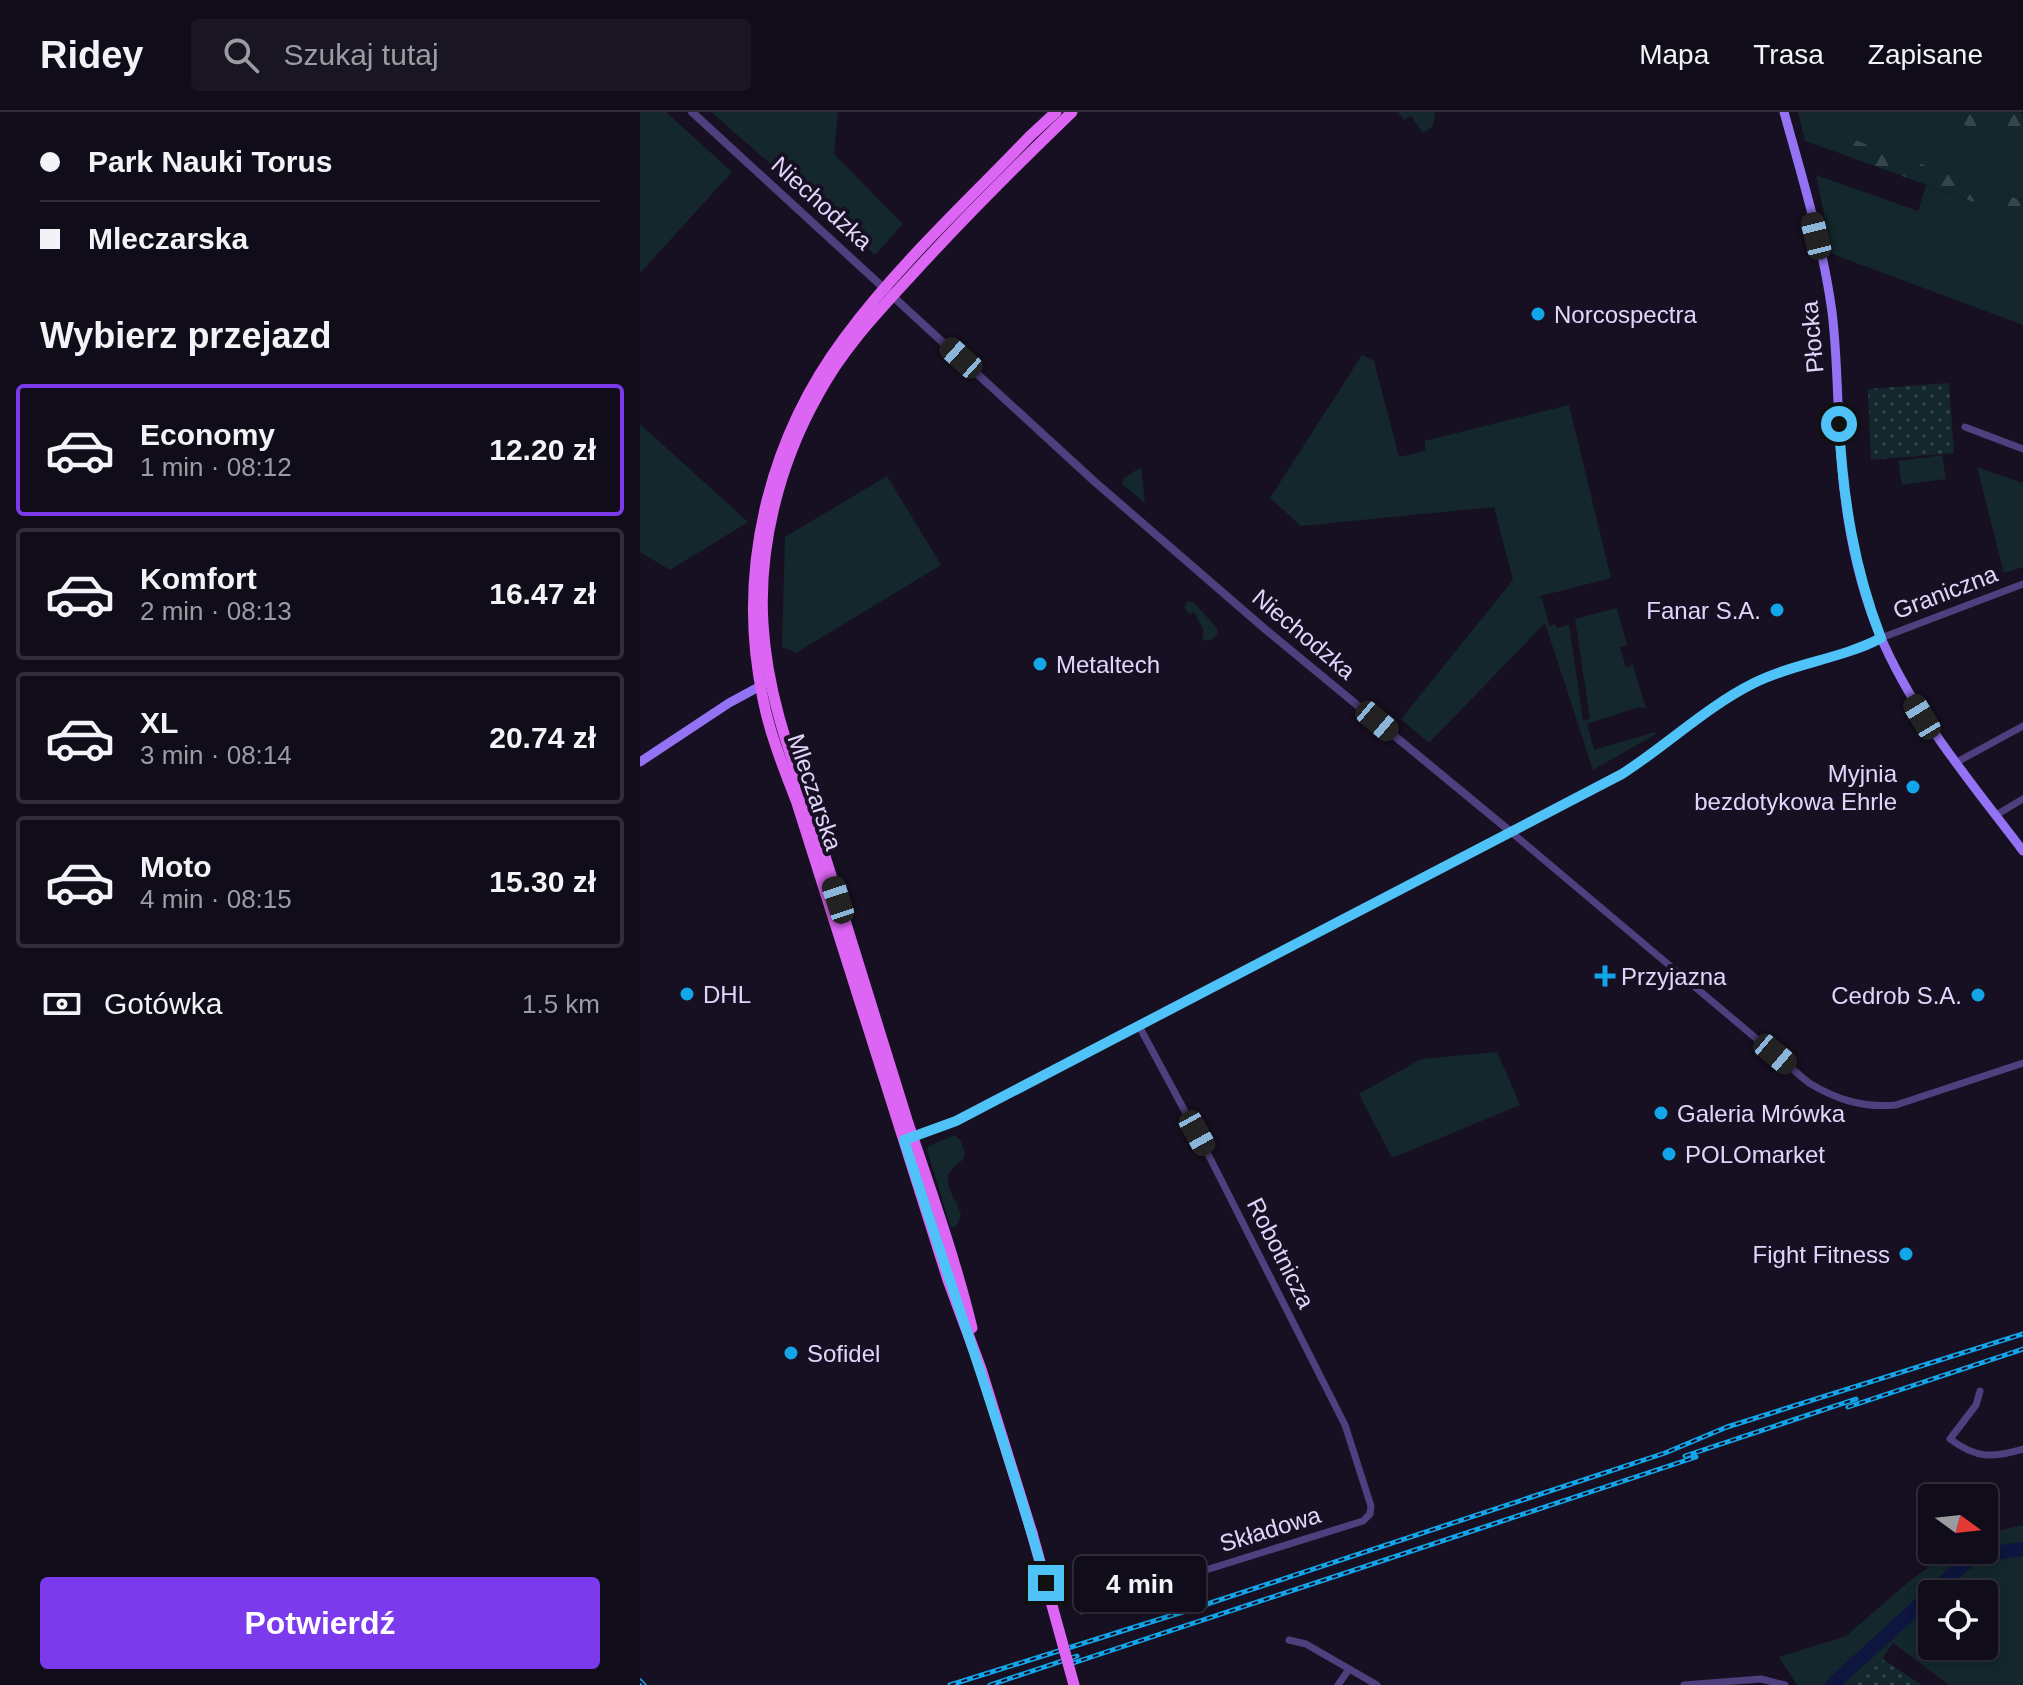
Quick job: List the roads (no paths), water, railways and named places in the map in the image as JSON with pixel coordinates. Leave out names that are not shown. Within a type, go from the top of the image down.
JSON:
[{"type":"main road","points":[[889,292],[1056,112]]},
{"type":"main road","points":[[889,292],[1072,112]]},
{"type":"main road","name":"Płocka","points":[[1784,112],[1829,297],[1841,457],[1851,537],[1873,616],[1915,704],[1955,763],[2023,851]]},
{"type":"main road","name":"Mleczarska","points":[[889,292],[831,372],[803,424],[783,477],[772,517],[763,584],[765,684],[775,744],[908,1139],[948,1280],[981,1369],[1032,1533],[1074,1685]]},
{"type":"main road","points":[[640,762],[691,726],[765,684]]},
{"type":"street","name":"Niechodzka","points":[[692,112],[1108,493],[1265,629],[1809,1083],[1827,1094],[1851,1102],[1896,1105],[2023,1063]]},
{"type":"street","points":[[1965,427],[2023,449]]},
{"type":"street","name":"Graniczna","points":[[1881,638],[2023,584]]},
{"type":"street","points":[[908,1139],[956,1121],[1622,774],[1719,704],[1755,683],[1863,647],[1881,638]]},
{"type":"street","points":[[1955,763],[2023,726]]},
{"type":"street","points":[[1996,815],[2023,799]]},
{"type":"street","name":"Robotnicza","points":[[1139,1026],[1209,1156],[1345,1425],[1371,1506]]},
{"type":"street","points":[[1980,1391],[1976,1405],[1950,1439],[1983,1456],[1994,1457],[2023,1449]]},
{"type":"street","name":"Składowa","points":[[1082,1611],[1363,1521],[1370,1514],[1371,1506]]},
{"type":"street","points":[[1289,1640],[1306,1644],[1377,1685]]},
{"type":"street","points":[[1338,1685],[1349,1669]]},
{"type":"street","points":[[1684,1685],[1761,1679],[1785,1685]]},
{"type":"waterway","points":[[1832,1685],[1973,1556],[2023,1549]]},
{"type":"railway","points":[[950,1685],[1189,1610],[1665,1453],[1727,1427],[2023,1334]]},
{"type":"railway","points":[[1848,1407],[2023,1349]]},
{"type":"railway","points":[[1685,1456],[1856,1399]]},
{"type":"railway","points":[[1070,1664],[1696,1457]]},
{"type":"railway","points":[[990,1685],[1077,1656]]},
{"type":"railway","points":[[640,1681],[644,1685]]},
{"type":"place","name":"Norcospectra","points":[[1538,314]]},
{"type":"place","name":"Fanar S.A.","points":[[1777,610]]},
{"type":"place","name":"Metaltech","points":[[1040,664]]},
{"type":"place","name":"Myjnia bezdotykowa Ehrle","points":[[1913,787]]},
{"type":"place","name":"Przyjazna","points":[[1605,976]]},
{"type":"place","name":"DHL","points":[[687,994]]},
{"type":"place","name":"Cedrob S.A.","points":[[1978,995]]},
{"type":"place","name":"Galeria Mrówka","points":[[1661,1113]]},
{"type":"place","name":"POLOmarket","points":[[1669,1154]]},
{"type":"place","name":"Fight Fitness","points":[[1906,1254]]},
{"type":"place","name":"Sofidel","points":[[791,1353]]}]
